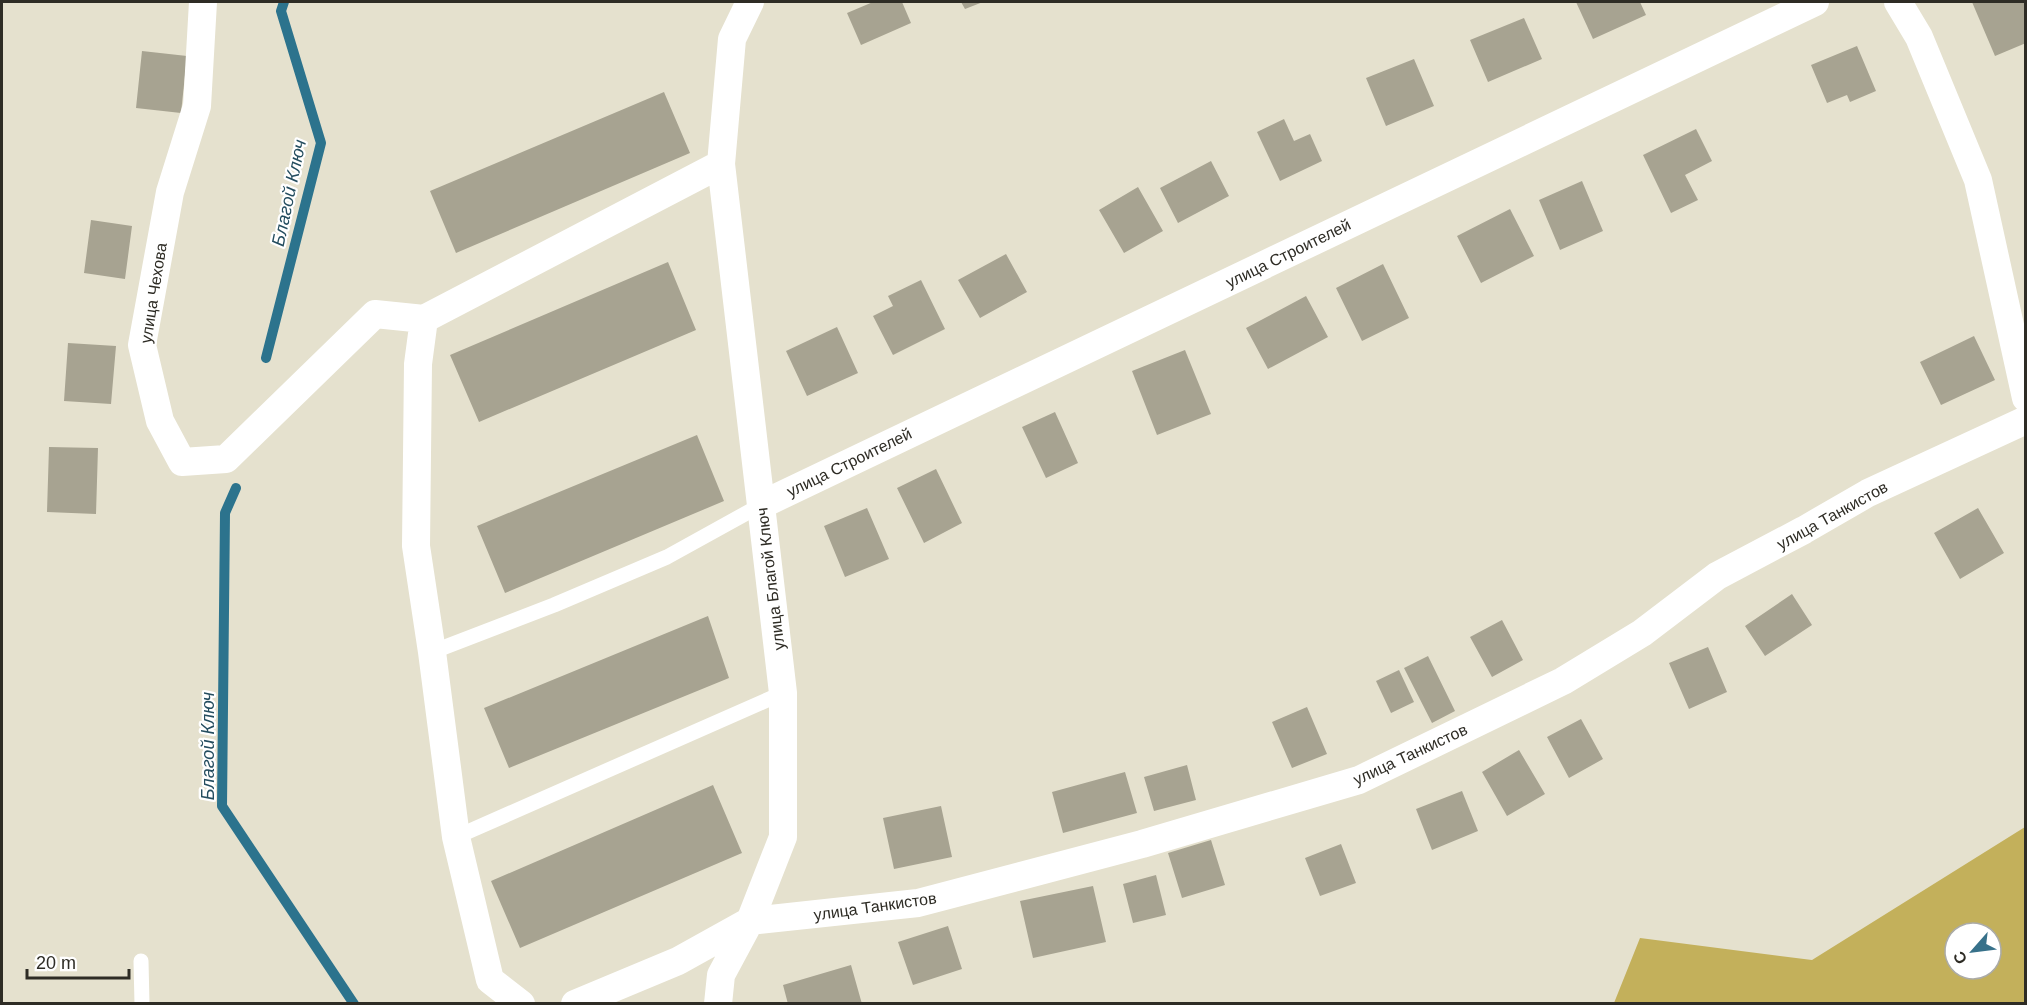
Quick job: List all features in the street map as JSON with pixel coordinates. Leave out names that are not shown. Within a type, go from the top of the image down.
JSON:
[{"type":"street","name":"улица Чехова","points":[[203,2],[197,106],[170,192],[142,345],[160,422],[182,462],[226,459],[375,314],[424,319]]},
{"type":"street","name":"улица Благой Ключ","points":[[750,2],[732,39],[721,164],[783,693],[783,837],[750,921]]},
{"type":"street","name":"улица Строителей","points":[[761,505],[1815,2]]},
{"type":"street","points":[[1898,2],[1918,37],[1978,180],[2025,398]]},
{"type":"street","points":[[521,1004],[490,980],[456,837],[416,546],[418,364],[424,319],[721,164]]},
{"type":"street","name":"улица Танкистов","points":[[750,921],[918,903],[1142,844],[1359,780],[1563,681],[1642,633],[1717,576],[1868,493],[2025,420]]},
{"type":"street","points":[[575,1004],[678,961],[750,921]]},
{"type":"street","points":[[718,1004],[721,975],[750,921]]},
{"type":"lane","points":[[432,652],[667,557],[761,505]]},
{"type":"lane","points":[[456,837],[783,693]]},
{"type":"lane","points":[[141,960],[142,1004]]},
{"type":"shaded area","points":[[2025,827],[2025,1003],[1614,1003],[1640,938],[1812,960]]},
{"type":"building","points":[[873,2],[902,2],[911,23],[861,45],[847,13]]},
{"type":"building","points":[[961,2],[983,2],[965,9]]},
{"type":"building","points":[[1576,2],[1640,2],[1646,15],[1593,39]]},
{"type":"building","points":[[1972,2],[2026,2],[2026,43],[1995,56]]},
{"type":"building","points":[[1524,18],[1542,59],[1488,82],[1470,40]]},
{"type":"building","points":[[1857,46],[1876,91],[1850,102],[1847,95],[1827,103],[1811,65]]},
{"type":"building","points":[[142,51],[187,56],[181,113],[136,108]]},
{"type":"building","points":[[1414,59],[1434,106],[1386,126],[1366,78]]},
{"type":"building","points":[[664,92],[690,153],[456,253],[430,191]]},
{"type":"building","points":[[1284,119],[1294,141],[1310,134],[1322,161],[1280,181],[1257,132]]},
{"type":"building","points":[[1696,129],[1712,161],[1685,175],[1698,200],[1671,213],[1643,155]]},
{"type":"building","points":[[1211,161],[1229,196],[1178,223],[1160,188]]},
{"type":"building","points":[[1582,181],[1603,231],[1560,250],[1539,200]]},
{"type":"building","points":[[1138,187],[1163,231],[1124,253],[1099,210]]},
{"type":"building","points":[[1510,209],[1534,256],[1481,283],[1457,236]]},
{"type":"building","points":[[91,220],[132,226],[125,279],[84,273]]},
{"type":"building","points":[[1006,254],[1027,292],[980,318],[958,280]]},
{"type":"building","points":[[668,262],[696,330],[479,422],[450,355]]},
{"type":"building","points":[[1383,264],[1409,318],[1362,341],[1336,288]]},
{"type":"building","points":[[921,280],[945,329],[893,355],[873,316],[893,306],[888,296]]},
{"type":"building","points":[[1306,296],[1328,337],[1268,369],[1246,328]]},
{"type":"building","points":[[837,327],[858,373],[807,396],[786,351]]},
{"type":"building","points":[[1974,336],[1995,380],[1941,405],[1920,362]]},
{"type":"building","points":[[68,343],[116,346],[111,404],[64,401]]},
{"type":"building","points":[[1185,350],[1211,414],[1157,435],[1132,371]]},
{"type":"building","points":[[1055,412],[1078,463],[1046,478],[1022,427]]},
{"type":"building","points":[[697,435],[724,501],[505,593],[477,526]]},
{"type":"building","points":[[49,447],[98,448],[96,514],[47,512]]},
{"type":"building","points":[[936,469],[962,523],[924,543],[897,488]]},
{"type":"building","points":[[867,508],[889,559],[845,577],[824,526]]},
{"type":"building","points":[[1978,508],[2004,553],[1960,579],[1934,533]]},
{"type":"building","points":[[1792,594],[1812,625],[1765,656],[1745,626]]},
{"type":"building","points":[[708,616],[729,678],[509,768],[484,708]]},
{"type":"building","points":[[1502,620],[1523,660],[1492,677],[1470,637]]},
{"type":"building","points":[[1708,647],[1727,692],[1689,709],[1669,663]]},
{"type":"building","points":[[1428,656],[1455,711],[1432,723],[1404,668]]},
{"type":"building","points":[[1399,670],[1414,702],[1391,713],[1376,681]]},
{"type":"building","points":[[1307,707],[1327,754],[1292,768],[1272,722]]},
{"type":"building","points":[[1581,719],[1603,759],[1569,778],[1547,737]]},
{"type":"building","points":[[1519,750],[1545,794],[1507,816],[1482,772]]},
{"type":"building","points":[[1187,765],[1196,800],[1154,811],[1144,777]]},
{"type":"building","points":[[1125,772],[1137,813],[1063,833],[1052,792]]},
{"type":"building","points":[[713,785],[742,853],[520,948],[491,881]]},
{"type":"building","points":[[1462,791],[1478,831],[1432,850],[1416,809]]},
{"type":"building","points":[[941,806],[952,857],[894,869],[883,818]]},
{"type":"building","points":[[1211,840],[1225,885],[1182,898],[1168,853]]},
{"type":"building","points":[[1341,844],[1356,883],[1320,896],[1305,858]]},
{"type":"building","points":[[1156,875],[1166,915],[1133,923],[1123,884]]},
{"type":"building","points":[[1093,886],[1106,942],[1033,958],[1020,901]]},
{"type":"building","points":[[948,926],[962,969],[913,985],[898,942]]},
{"type":"building","points":[[851,965],[862,1004],[788,1004],[783,985]]},
{"type":"waterway","name":"Благой Ключ","points":[[266,358],[321,143],[281,11],[284,2]]},
{"type":"waterway","name":"Благой Ключ","points":[[236,488],[225,513],[222,806],[354,1004]]}]
